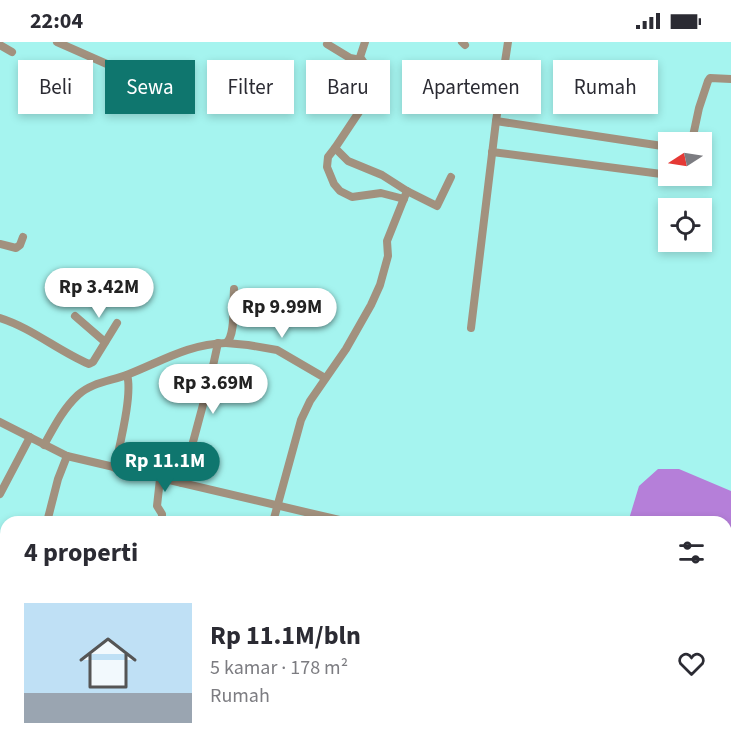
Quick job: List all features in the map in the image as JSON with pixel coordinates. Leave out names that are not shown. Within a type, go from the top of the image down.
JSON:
[{"type":"street","points":[[57,42],[105,63]]},
{"type":"street","points":[[327,44],[350,58],[361,60],[365,42]]},
{"type":"street","points":[[471,328],[508,42]]},
{"type":"street","points":[[0,45],[12,52]]},
{"type":"street","points":[[694,132],[708,81],[714,77],[731,79]]},
{"type":"street","points":[[358,114],[328,157],[327,167],[334,184],[340,191],[352,197],[381,193],[406,195],[437,206],[451,177]]},
{"type":"street","points":[[496,121],[658,145]]},
{"type":"street","points":[[335,148],[348,161],[382,175],[406,195]]},
{"type":"street","points":[[492,152],[658,174]]},
{"type":"street","points":[[274,516],[301,420],[371,305],[380,285],[388,256],[387,241],[406,195]]},
{"type":"street","points":[[0,244],[16,248],[23,237]]},
{"type":"street","points":[[44,445],[58,418],[79,394],[97,384],[127,375],[186,349],[230,340],[234,289]]},
{"type":"street","points":[[75,316],[105,342]]},
{"type":"street","points":[[0,318],[21,326],[89,364],[93,362],[117,323]]},
{"type":"street","points":[[222,343],[277,350],[325,378]]},
{"type":"street","points":[[182,483],[222,343]]},
{"type":"street","points":[[115,468],[126,406],[129,380],[127,375]]},
{"type":"street","points":[[0,422],[67,456],[323,516]]},
{"type":"street","points":[[0,494],[30,437]]},
{"type":"street","points":[[49,516],[58,479],[67,456]]},
{"type":"street","points":[[160,479],[157,506],[162,516]]},
{"type":"shaded area","points":[[658,469],[679,469],[731,491],[731,516],[630,516],[639,486]]}]
